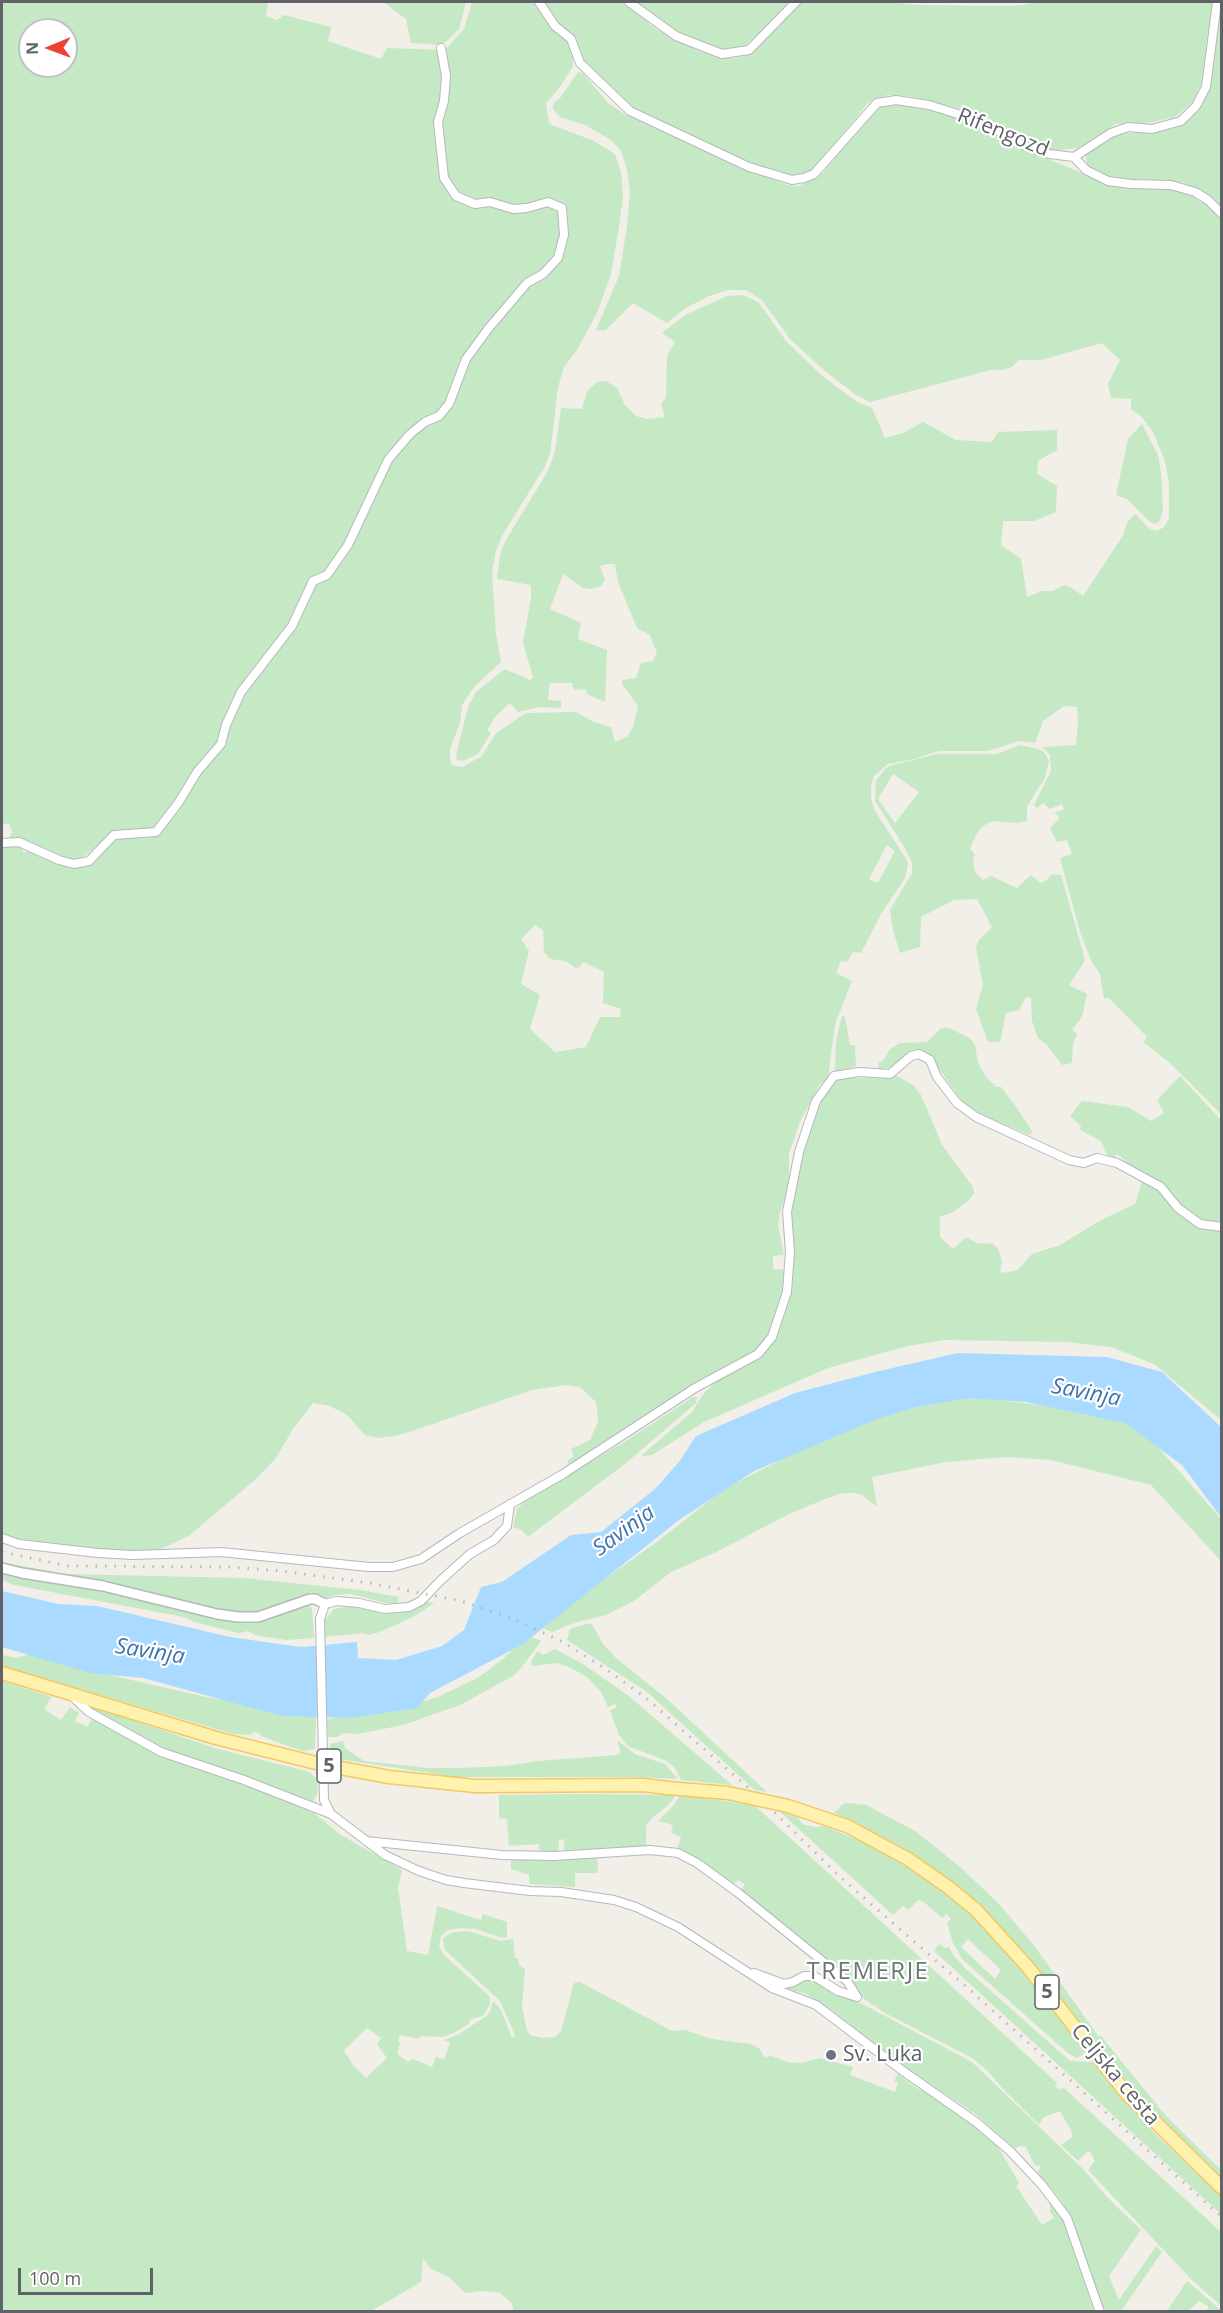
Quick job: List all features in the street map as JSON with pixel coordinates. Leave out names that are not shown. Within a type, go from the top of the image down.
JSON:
[{"type":"main road","name":"5","points":[[2,1673],[216,1738],[324,1765]]},
{"type":"main road","name":"Celjska cesta","points":[[324,1765],[407,1779],[475,1786],[643,1785],[728,1793],[788,1806],[847,1826],[908,1859],[976,1910],[1027,1965],[1127,2094],[1221,2188]]},
{"type":"street","name":"Rifengozd","points":[[539,2],[555,26],[571,39],[580,63],[630,111],[749,167],[792,180],[814,174],[877,103],[896,100],[929,105],[980,121],[1025,146],[1049,154],[1074,157],[1112,133],[1128,127],[1152,129],[1181,121],[1196,106],[1206,87],[1217,2]]},
{"type":"street","points":[[629,2],[676,36],[722,54],[750,50],[796,2]]},
{"type":"street","points":[[2,843],[19,842],[59,860],[74,864],[89,861],[114,835],[156,832],[220,744],[225,725],[241,692],[292,626],[313,581],[327,575],[343,552],[359,524],[388,460],[410,434],[425,422],[439,416],[449,404],[466,358],[527,283],[543,274],[558,258],[564,235],[562,208],[548,202],[513,209],[490,202],[475,204],[456,196],[444,178],[438,122],[444,101],[446,76],[441,48]]},
{"type":"street","points":[[1074,157],[1086,170],[1107,181],[1171,185],[1195,192],[1208,200],[1221,214]]},
{"type":"street","points":[[2,1538],[19,1544],[98,1553],[133,1555],[220,1552],[369,1567],[393,1567],[421,1559],[460,1533],[563,1474],[695,1388],[758,1354],[772,1337],[787,1292],[790,1251],[787,1212],[799,1152],[816,1101],[834,1076],[859,1072],[890,1074],[911,1056],[919,1054],[930,1060],[937,1077],[957,1103],[976,1117],[1069,1160],[1084,1163],[1097,1158],[1117,1163],[1161,1187],[1178,1208],[1200,1224],[1221,1227]]},
{"type":"street","points":[[2,1568],[102,1586],[238,1617],[258,1617],[315,1599],[325,1604],[337,1601],[385,1609],[409,1607],[421,1601],[470,1554],[494,1540],[507,1526],[510,1504]]},
{"type":"street","points":[[325,1604],[320,1619],[324,1800],[331,1814]]},
{"type":"street","points":[[70,1694],[88,1712],[161,1752],[244,1780],[331,1814],[385,1855],[419,1871],[446,1880],[530,1891],[561,1892],[614,1900],[636,1906],[678,1927],[772,1988],[816,2005],[903,2072],[976,2122],[1010,2151],[1042,2185],[1067,2218],[1100,2312]]},
{"type":"street","points":[[365,1841],[502,1855],[554,1856],[650,1850],[678,1853],[697,1863],[737,1892],[847,1981],[857,1997],[838,1990],[814,1976],[804,1976],[793,1982],[784,1983],[751,1973]]},
{"type":"green space","points":[[2,2],[268,2],[266,16],[277,20],[284,15],[331,27],[328,41],[381,59],[387,48],[445,50],[464,29],[472,2],[535,2],[554,30],[569,41],[573,53],[573,66],[560,87],[546,103],[549,124],[592,140],[615,154],[621,172],[623,196],[619,227],[611,274],[597,313],[577,350],[564,367],[558,387],[550,454],[496,550],[492,572],[496,634],[501,662],[474,687],[462,705],[460,723],[450,749],[450,759],[452,765],[462,767],[482,756],[496,733],[526,713],[576,712],[594,722],[611,727],[615,742],[628,736],[633,727],[638,706],[622,684],[622,680],[636,678],[641,663],[653,661],[657,653],[650,635],[637,628],[618,582],[615,564],[608,564],[600,566],[605,580],[601,586],[591,589],[583,588],[563,574],[550,609],[581,623],[578,639],[607,650],[605,702],[587,694],[586,689],[574,690],[572,683],[550,683],[548,700],[561,701],[561,708],[540,707],[518,712],[510,703],[495,717],[487,730],[491,733],[478,754],[463,761],[457,760],[456,755],[468,707],[476,692],[505,669],[530,680],[533,678],[523,642],[531,599],[531,585],[497,579],[497,576],[501,551],[507,538],[548,471],[555,451],[561,408],[582,409],[587,391],[597,382],[606,381],[617,388],[625,405],[636,416],[647,419],[665,417],[661,404],[666,398],[667,356],[675,342],[662,333],[685,315],[727,296],[740,295],[759,303],[786,341],[821,375],[857,402],[872,408],[885,438],[903,433],[923,422],[956,440],[992,442],[998,432],[1057,430],[1057,450],[1038,461],[1037,474],[1057,486],[1056,512],[1034,521],[1003,521],[1001,545],[1021,559],[1027,597],[1042,591],[1052,591],[1065,585],[1083,596],[1122,537],[1128,521],[1135,514],[1150,529],[1158,531],[1165,526],[1169,518],[1169,483],[1165,461],[1153,432],[1141,416],[1131,409],[1131,399],[1111,398],[1108,384],[1120,360],[1102,343],[1041,360],[1019,360],[1012,367],[1003,370],[991,370],[870,402],[856,395],[824,370],[790,339],[762,300],[746,290],[728,290],[709,296],[684,309],[667,323],[633,303],[606,330],[596,330],[619,276],[630,192],[627,169],[621,151],[611,140],[585,125],[560,117],[553,109],[553,104],[561,97],[578,72],[583,73],[608,103],[623,113],[736,166],[788,185],[799,186],[823,173],[865,118],[875,109],[896,104],[959,116],[1019,147],[1094,178],[1176,189],[1193,195],[1205,202],[1221,219],[1221,1114],[1170,1063],[1143,1042],[1147,1037],[1109,998],[1104,999],[1100,974],[1092,962],[1080,932],[1060,858],[1072,854],[1067,840],[1057,842],[1050,828],[1060,818],[1055,813],[1064,809],[1062,804],[1050,809],[1043,803],[1037,808],[1034,805],[1051,771],[1050,755],[1042,747],[1076,745],[1077,707],[1064,706],[1043,721],[1035,743],[1019,741],[988,751],[939,751],[888,764],[874,776],[871,799],[875,811],[908,862],[907,869],[905,878],[881,914],[861,953],[853,952],[847,962],[841,961],[836,973],[852,981],[835,1024],[828,1078],[820,1084],[800,1122],[789,1153],[789,1187],[778,1225],[784,1255],[773,1256],[773,1269],[786,1270],[785,1286],[773,1325],[759,1348],[694,1384],[616,1437],[569,1464],[567,1461],[574,1456],[571,1449],[590,1440],[598,1422],[595,1401],[580,1387],[566,1385],[532,1390],[415,1430],[378,1438],[365,1435],[347,1415],[330,1406],[313,1403],[293,1429],[276,1458],[257,1478],[190,1535],[167,1546],[157,1550],[97,1550],[48,1545],[2,1535],[2,843],[22,847],[23,852],[27,849],[61,862],[83,860],[115,837],[148,830],[114,833],[77,860],[64,860],[10,837],[12,832],[9,823],[2,825]],"holes":[[[887,845],[895,851],[878,883],[869,879]],[[535,925],[543,930],[544,952],[550,959],[565,961],[576,968],[580,967],[583,962],[604,972],[603,1003],[621,1009],[620,1017],[600,1017],[586,1047],[555,1052],[530,1029],[540,995],[521,984],[529,951],[521,939]]]},
{"type":"green space","points":[[383,2],[466,2],[459,29],[440,45],[411,43],[406,19]]},
{"type":"green space","points":[[544,2],[626,2],[653,27],[696,50],[718,57],[735,58],[755,50],[801,2],[1005,6],[1035,2],[1214,2],[1207,38],[1203,79],[1193,102],[1175,117],[1148,123],[1116,124],[1078,148],[1051,151],[969,111],[909,96],[888,95],[868,103],[813,171],[798,176],[787,176],[744,160],[633,110],[585,63],[571,33],[553,18]]},
{"type":"green space","points":[[636,2],[789,2],[772,22],[747,44],[741,48],[727,50],[691,40],[655,19]]},
{"type":"green space","points":[[1221,5],[1221,208],[1202,191],[1181,182],[1114,178],[1094,172],[1087,165],[1086,154],[1106,140],[1117,134],[1168,130],[1177,127],[1198,110],[1212,79]]},
{"type":"green space","points":[[1142,424],[1158,455],[1161,472],[1163,510],[1156,524],[1150,522],[1127,499],[1116,495],[1128,439]]},
{"type":"green space","points":[[1019,745],[1044,752],[1049,761],[1045,778],[1027,806],[1027,821],[1017,823],[993,821],[983,826],[977,833],[970,849],[975,854],[973,860],[975,872],[983,880],[991,876],[1017,888],[1031,875],[1041,883],[1051,874],[1061,875],[1084,956],[1084,962],[1069,985],[1087,994],[1082,1017],[1072,1030],[1077,1034],[1073,1044],[1072,1063],[1062,1065],[1047,1045],[1038,1038],[1032,1021],[1031,998],[1026,997],[1019,1010],[1006,1013],[1000,1042],[988,1042],[976,1009],[983,985],[976,948],[978,941],[992,927],[977,899],[954,900],[921,917],[920,947],[900,953],[893,930],[890,910],[912,873],[912,863],[875,801],[876,780],[886,768],[892,765],[937,754],[997,754]],"holes":[[[893,774],[919,792],[895,823],[878,799]]]},
{"type":"green space","points":[[842,1016],[845,1017],[850,1045],[855,1045],[856,1066],[835,1072],[836,1041]]},
{"type":"green space","points":[[941,1028],[949,1028],[971,1039],[975,1045],[978,1063],[986,1077],[996,1087],[1001,1087],[1014,1104],[1032,1131],[1030,1135],[1011,1127],[990,1123],[964,1104],[935,1063],[908,1054],[893,1067],[879,1069],[878,1063],[883,1061],[890,1049],[900,1043],[927,1042]]},
{"type":"green space","points":[[892,1073],[913,1085],[921,1095],[942,1145],[973,1187],[974,1193],[969,1200],[953,1212],[940,1217],[940,1237],[953,1249],[968,1238],[977,1243],[993,1244],[998,1249],[1002,1261],[1000,1271],[1004,1273],[1018,1270],[1032,1254],[1060,1245],[1101,1220],[1135,1204],[1143,1178],[1161,1192],[1190,1222],[1221,1230],[1221,1420],[1154,1364],[1111,1347],[1068,1342],[945,1340],[908,1346],[828,1368],[704,1422],[652,1455],[641,1456],[692,1412],[704,1393],[714,1383],[774,1338],[784,1318],[793,1278],[791,1252],[784,1229],[796,1185],[796,1152],[822,1097],[835,1081],[847,1075],[856,1074],[857,1078],[873,1078],[875,1075]]},
{"type":"green space","points":[[1180,1076],[1221,1120],[1221,1224],[1207,1222],[1191,1214],[1160,1182],[1127,1163],[1118,1154],[1115,1155],[1117,1158],[1108,1157],[1101,1141],[1080,1130],[1081,1126],[1070,1116],[1082,1101],[1128,1107],[1151,1121],[1164,1113],[1157,1100]]},
{"type":"green space","points":[[693,1397],[697,1397],[696,1403],[626,1463],[528,1537],[522,1530],[513,1527],[517,1509],[525,1501],[624,1442]]},
{"type":"green space","points":[[975,1397],[1071,1409],[1130,1424],[1149,1437],[1221,1519],[1221,1561],[1151,1485],[1051,1460],[1009,1457],[946,1462],[872,1477],[877,1507],[862,1495],[854,1493],[842,1493],[828,1498],[791,1513],[716,1552],[671,1572],[634,1601],[606,1615],[577,1622],[552,1632],[543,1628],[562,1610],[662,1538],[724,1489],[825,1437],[862,1421],[952,1398]]},
{"type":"green space","points":[[2,1562],[64,1574],[243,1578],[360,1590],[399,1597],[397,1603],[386,1603],[351,1594],[327,1598],[311,1592],[268,1613],[234,1614],[2,1566]]},
{"type":"green space","points":[[2,1570],[59,1580],[234,1620],[309,1605],[312,1609],[314,1638],[286,1640],[255,1635],[248,1631],[239,1633],[194,1622],[184,1617],[14,1585],[2,1579]]},
{"type":"green space","points":[[423,1601],[434,1603],[415,1616],[380,1632],[368,1635],[363,1633],[324,1637],[323,1622],[334,1609],[350,1606],[401,1613],[412,1610]]},
{"type":"green space","points":[[592,1624],[603,1644],[616,1658],[667,1699],[767,1792],[755,1790],[647,1692],[567,1640],[570,1629]]},
{"type":"green space","points":[[527,1635],[541,1641],[522,1667],[513,1676],[460,1705],[403,1725],[328,1737],[327,1719],[390,1711],[438,1697],[479,1677],[503,1659]]},
{"type":"green space","points":[[555,1649],[583,1664],[630,1697],[732,1785],[681,1780],[674,1767],[667,1761],[628,1746],[619,1735],[610,1711],[617,1707],[615,1704],[608,1707],[601,1692],[587,1677],[557,1663],[532,1666],[531,1661],[538,1651],[543,1655]]},
{"type":"green space","points":[[29,1654],[206,1697],[316,1714],[315,1749],[303,1751],[261,1736],[260,1733],[233,1734],[2,1666],[2,1655],[17,1658]]},
{"type":"green space","points":[[2,1681],[52,1697],[44,1709],[61,1720],[70,1707],[79,1713],[75,1721],[87,1727],[92,1719],[169,1759],[277,1797],[314,1813],[341,1835],[402,1870],[398,1888],[407,1951],[428,1955],[437,1906],[481,1920],[483,1914],[507,1922],[507,1938],[476,1929],[460,1928],[448,1930],[441,1936],[439,1945],[443,1954],[487,1994],[490,2004],[483,2016],[471,2019],[469,2024],[442,2037],[420,2036],[419,2039],[400,2035],[397,2054],[408,2062],[413,2059],[432,2067],[436,2057],[444,2060],[450,2043],[444,2040],[459,2034],[485,2017],[490,2012],[493,2001],[501,2010],[512,2038],[515,2035],[500,2001],[444,1949],[443,1939],[446,1936],[454,1932],[469,1931],[500,1941],[513,1939],[515,1958],[518,1958],[519,1965],[525,1969],[522,2007],[530,2035],[542,2038],[555,2037],[561,2031],[574,1983],[580,1982],[672,2031],[685,2030],[712,2039],[751,2044],[760,2049],[764,2057],[772,2056],[788,2062],[802,2063],[820,2058],[853,2067],[850,2075],[895,2092],[898,2083],[894,2081],[898,2074],[961,2115],[995,2142],[1019,2183],[1016,2186],[1042,2225],[1054,2218],[1050,2211],[1050,2204],[1053,2201],[1065,2224],[1094,2311],[514,2311],[511,2302],[500,2293],[481,2291],[465,2293],[450,2278],[430,2268],[423,2258],[421,2282],[371,2311],[2,2311]],"holes":[[[367,2028],[381,2038],[377,2044],[387,2058],[366,2078],[353,2065],[344,2050]]]},
{"type":"green space","points":[[93,1707],[218,1749],[310,1772],[318,1781],[317,1795],[313,1801],[300,1801],[281,1790],[162,1751],[132,1730],[122,1728],[92,1711]]},
{"type":"green space","points":[[617,1740],[635,1754],[665,1764],[678,1779],[455,1777],[339,1759],[331,1750],[330,1744],[343,1741],[345,1748],[364,1761],[428,1768],[460,1768],[616,1755],[621,1753]]},
{"type":"green space","points":[[499,1795],[676,1795],[646,1826],[646,1849],[564,1853],[564,1839],[559,1840],[558,1853],[540,1853],[539,1844],[509,1846],[507,1819],[499,1818]]},
{"type":"green space","points":[[680,1795],[754,1805],[1057,2083],[1055,2086],[1059,2089],[1064,2088],[1221,2232],[1221,2306],[1192,2280],[1088,2170],[1095,2161],[1090,2151],[1078,2161],[1061,2145],[1073,2137],[1060,2111],[1044,2117],[1039,2125],[987,2070],[972,2058],[885,2013],[863,1998],[740,1892],[745,1884],[738,1880],[732,1886],[714,1871],[677,1850],[681,1837],[671,1833],[673,1825],[658,1821]]},
{"type":"green space","points":[[847,1803],[866,1805],[915,1831],[959,1866],[999,1904],[1035,1947],[1099,2037],[1101,2036],[1166,2116],[1221,2170],[1221,2181],[1146,2106],[1026,1954],[980,1905],[935,1869],[905,1849],[834,1813]]},
{"type":"green space","points":[[779,1811],[795,1815],[804,1825],[824,1826],[869,1845],[902,1863],[942,1890],[967,1911],[1013,1958],[1083,2047],[1084,2054],[1077,2058],[1069,2054],[962,1959],[953,1943],[947,1923],[951,1919],[947,1914],[942,1918],[924,1902],[918,1900],[908,1910],[903,1906],[893,1915]],"holes":[[[968,1939],[1001,1970],[995,1979],[961,1947]]]},
{"type":"green space","points":[[597,1856],[598,1873],[575,1873],[575,1887],[529,1884],[529,1875],[511,1869],[511,1858]]},
{"type":"green space","points":[[939,1944],[945,1948],[949,1947],[967,1970],[1070,2061],[1096,2062],[1153,2132],[1221,2196],[1221,2214],[934,1951]]},
{"type":"green space","points":[[802,1979],[815,1979],[972,2062],[1083,2169],[1109,2199],[1141,2230],[1109,2276],[1119,2300],[1156,2246],[1162,2252],[1121,2311],[1103,2311],[1067,2211],[1037,2172],[1041,2167],[1036,2166],[1026,2147],[1019,2146],[1015,2149],[977,2115],[901,2065],[833,2011],[804,1993],[785,1989],[786,1986]]},
{"type":"green space","points":[[1187,2281],[1221,2311],[1207,2311],[1208,2306],[1199,2301],[1188,2311],[1167,2311]]},
{"type":"water","name":"Savinja","points":[[958,1353],[1107,1357],[1162,1372],[1221,1427],[1221,1517],[1182,1465],[1125,1423],[1026,1402],[970,1398],[916,1407],[877,1419],[754,1471],[679,1520],[523,1644],[430,1693],[417,1708],[349,1718],[282,1716],[143,1678],[90,1673],[2,1647],[2,1591],[58,1604],[97,1606],[230,1637],[301,1647],[357,1642],[358,1658],[396,1660],[442,1646],[464,1630],[481,1587],[502,1582],[571,1535],[601,1532],[655,1489],[679,1462],[696,1436],[795,1393]]},
{"type":"railway","points":[[2,1552],[69,1566],[231,1567],[370,1583],[461,1601],[511,1618],[561,1641],[646,1698],[760,1798],[840,1877],[971,1991],[1222,2217]]},
{"type":"place","name":"Sv. Luka","points":[[831,2055]]},
{"type":"district","name":"TREMERJE","points":[[868,1972]]}]
